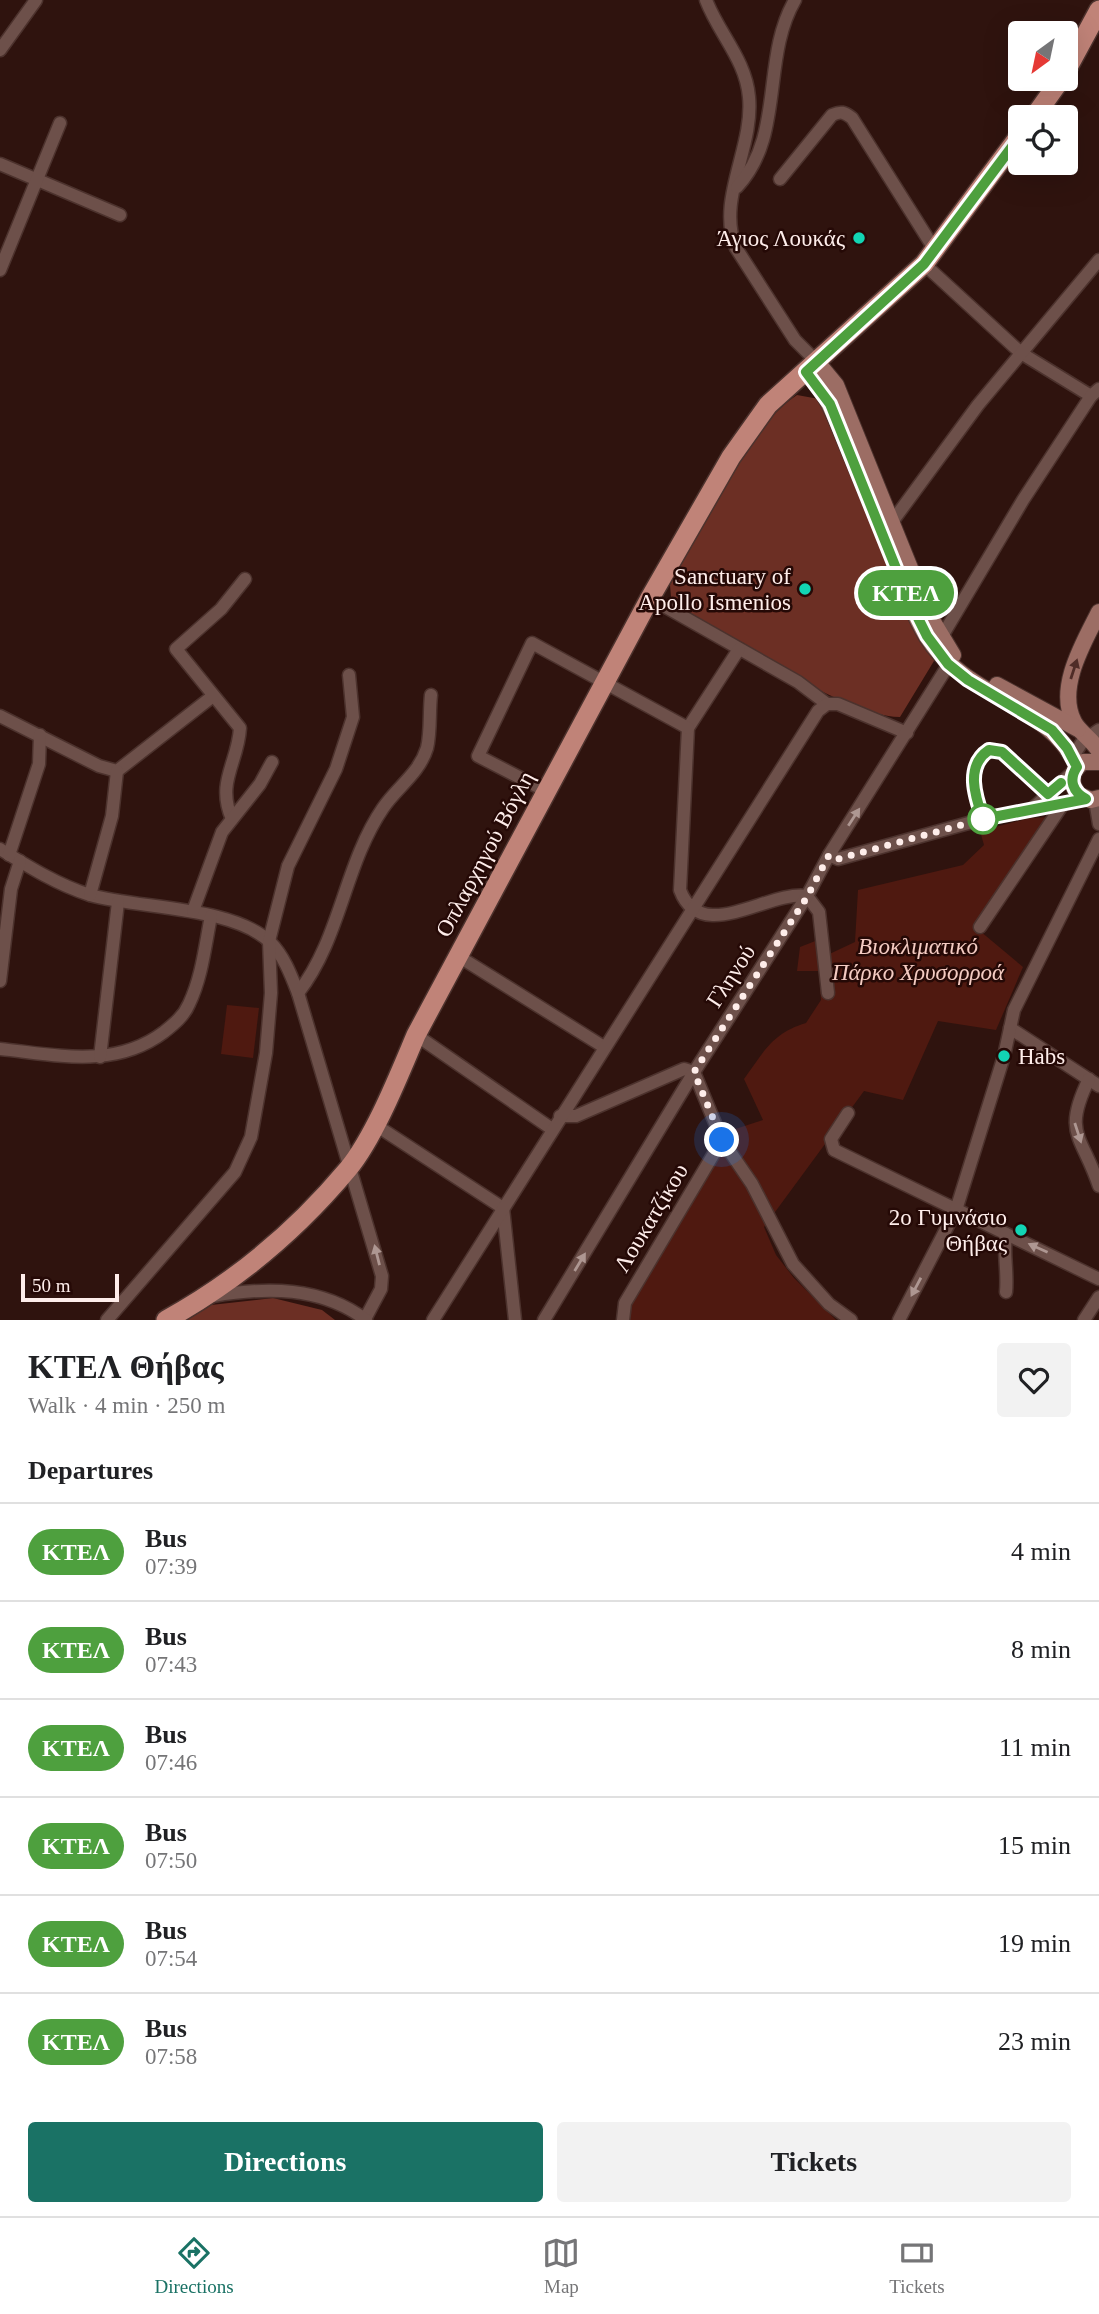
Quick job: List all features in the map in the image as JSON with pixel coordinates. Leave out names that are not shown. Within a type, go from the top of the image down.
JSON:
[{"type":"main road","points":[[1078,49],[1099,10]]},
{"type":"main road","name":"Οπλαρχηγού Βόγλη","points":[[166,1320],[209,1296],[275,1243],[349,1168],[397,1081],[416,1035],[546,791],[650,598],[731,457],[768,405],[930,257],[1008,151]]},
{"type":"street","points":[[0,50],[36,0]]},
{"type":"street","points":[[706,0],[746,73],[750,99],[747,138],[729,208],[729,232],[736,248],[812,367],[836,385],[891,532],[917,618],[968,680],[1052,730],[1074,765],[1073,789],[1093,799],[1099,824]]},
{"type":"street","points":[[735,190],[753,168],[765,138],[776,48],[786,15],[794,0]]},
{"type":"street","points":[[780,179],[832,116],[839,111],[846,113],[852,118],[930,257],[1021,353],[1095,393],[1023,500],[941,638]]},
{"type":"street","points":[[0,270],[60,123]]},
{"type":"street","points":[[0,164],[120,215]]},
{"type":"street","points":[[891,532],[978,405],[1099,260]]},
{"type":"street","points":[[891,532],[951,660],[1092,733]]},
{"type":"street","points":[[232,819],[226,803],[226,790],[240,728],[177,649],[220,609],[245,579]]},
{"type":"street","points":[[650,598],[798,682],[827,704],[868,715],[907,733]]},
{"type":"street","points":[[1099,612],[1071,678],[1068,703],[1092,733],[1099,751]]},
{"type":"street","points":[[546,791],[478,756],[532,643],[688,728]]},
{"type":"street","points":[[739,649],[688,728],[680,890],[691,908],[713,916],[726,915],[789,897],[807,897],[819,912],[828,993]]},
{"type":"street","name":"Γληνού","points":[[544,1320],[694,1072],[807,897],[829,855],[951,660]]},
{"type":"street","points":[[107,1320],[235,1172],[245,1156],[266,1053],[271,993],[269,941],[288,866],[336,769],[353,717],[349,675]]},
{"type":"street","points":[[298,993],[324,951],[358,856],[372,827],[383,807],[420,765],[428,746],[431,695]]},
{"type":"street","points":[[90,895],[112,816],[117,771],[213,696]]},
{"type":"street","points":[[433,1320],[807,725],[827,704]]},
{"type":"street","points":[[0,716],[99,766],[117,771]]},
{"type":"street","points":[[1032,809],[1074,765],[1092,733]]},
{"type":"street","points":[[0,981],[11,889],[10,855],[39,764],[40,735]]},
{"type":"street","points":[[1074,765],[1090,760],[1099,762]]},
{"type":"street","points":[[193,911],[222,832],[260,784],[272,762]]},
{"type":"street","points":[[829,855],[838,859],[983,819],[1093,799]]},
{"type":"street","points":[[980,927],[1063,804]]},
{"type":"street","points":[[898,1320],[956,1210],[1014,1010],[1099,838]]},
{"type":"street","points":[[10,855],[58,882],[90,895],[118,902],[193,911],[244,928],[269,941],[286,964],[298,993],[382,1276],[381,1289],[366,1320],[344,1305],[323,1297],[271,1289],[209,1296]]},
{"type":"street","points":[[100,1057],[118,902]]},
{"type":"street","points":[[0,1049],[100,1057],[141,1048],[176,1023],[188,1007],[197,985],[211,916]]},
{"type":"street","points":[[458,956],[604,1047]]},
{"type":"street","points":[[1010,1028],[1094,1083],[1073,1117],[1076,1133],[1099,1186]]},
{"type":"street","points":[[416,1035],[552,1129]]},
{"type":"street","points":[[560,1116],[576,1116],[684,1069],[694,1072],[722,1140],[752,1184],[793,1264],[829,1304],[851,1320]]},
{"type":"street","points":[[848,1113],[831,1139],[834,1150],[1006,1234],[1039,1247],[1099,1279]]},
{"type":"street","points":[[374,1124],[503,1208]]},
{"type":"street","name":"Λουκατζίκου","points":[[623,1320],[625,1303],[722,1140]]},
{"type":"street","points":[[503,1208],[515,1320]]},
{"type":"street","points":[[1006,1234],[1004,1249],[1009,1264],[1006,1292]]},
{"type":"street","points":[[1084,1320],[1099,1297]]},
{"type":"green space","name":"Βιοκλιματικό Πάρκο Χρυσορροά","points":[[1050,817],[974,926],[1023,967],[996,1030],[938,1021],[903,1100],[864,1091],[764,1227],[776,1255],[794,1278],[836,1320],[627,1320],[626,1310],[728,1138],[726,1132],[763,1120],[744,1079],[763,1052],[777,1038],[806,1023],[821,1000],[819,971],[797,971],[800,947],[823,938],[823,957],[855,942],[858,890],[963,865],[984,845],[980,831],[1030,818]]},
{"type":"green space","points":[[227,1005],[259,1008],[253,1058],[221,1054]]},
{"type":"shaded area","points":[[797,395],[819,399],[937,656],[900,717],[878,714],[820,691],[679,610],[671,597],[670,585],[741,456],[777,411]]},
{"type":"shaded area","points":[[273,1298],[322,1310],[335,1320],[187,1320],[211,1305]]},
{"type":"bus line","name":"ΚΤΕΛ","points":[[1008,152],[924,264],[886,302],[806,372],[822,389],[830,404],[908,598],[936,649],[948,664],[968,680],[1052,730],[1073,756],[1077,767],[1073,772],[1073,789],[1086,799],[983,819],[973,778],[976,763],[982,754],[989,750],[1002,752],[1048,794],[1061,783]]},
{"type":"place","name":"Άγιος Λουκάς","points":[[859,238]]},
{"type":"place","name":"Sanctuary of Apollo Ismenios","points":[[805,589]]},
{"type":"place","name":"Habs","points":[[1004,1056]]},
{"type":"place","name":"2ο Γυμνάσιο Θήβας","points":[[1021,1230]]},
{"type":"route","points":[[722,1140],[694,1072],[807,897],[829,855],[838,859],[983,819]]}]
